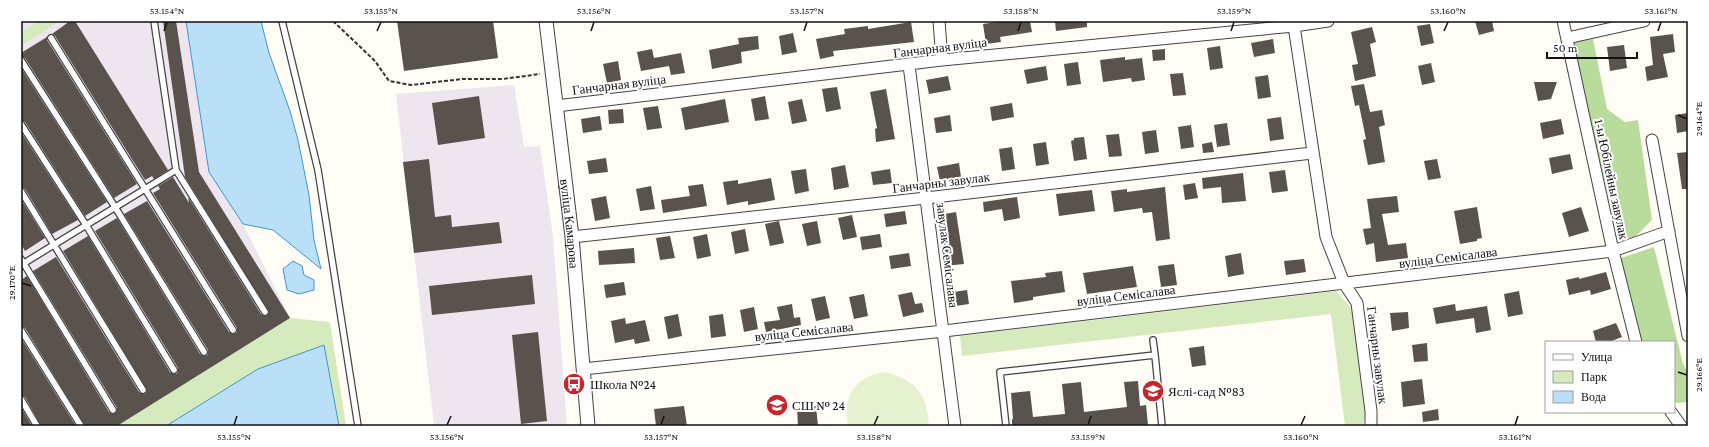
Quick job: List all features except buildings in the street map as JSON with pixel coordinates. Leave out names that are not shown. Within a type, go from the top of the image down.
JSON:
[{"type":"street","name":"вуліца Камарова","points":[[546,21],[572,237],[588,426]]},
{"type":"street","points":[[939,21],[942,60]]},
{"type":"street","name":"Ганчарная вуліца","points":[[556,106],[942,60],[1293,23],[1328,21]]},
{"type":"street","name":"1-ы Юбілейны завулак","points":[[1563,21],[1613,251],[1636,341]]},
{"type":"street","points":[[1567,38],[1644,21]]},
{"type":"street","name":"Ганчарны завулак","points":[[1293,23],[1326,238],[1344,283],[1357,303],[1371,411],[1371,426]]},
{"type":"street","name":"завулак Семісалава","points":[[909,65],[955,426]]},
{"type":"street","points":[[1652,140],[1688,336]]},
{"type":"street","name":"Ганчарны завулак","points":[[572,237],[926,198],[1312,152]]},
{"type":"street","name":"вуліца Семісалава","points":[[583,369],[944,331],[1613,251],[1669,231]]},
{"type":"street","points":[[1672,413],[1681,426]]},
{"type":"lane","points":[[154,21],[176,170],[265,312]]},
{"type":"lane","points":[[282,21],[318,170],[358,426]]},
{"type":"lane","points":[[51,38],[234,330]]},
{"type":"lane","points":[[21,60],[115,207],[204,352]]},
{"type":"lane","points":[[21,124],[86,225],[174,370]]},
{"type":"lane","points":[[113,410],[22,262],[55,244],[176,170]]},
{"type":"lane","points":[[21,191],[55,244],[143,390]]},
{"type":"lane","points":[[21,330],[81,426]]},
{"type":"lane","points":[[1153,340],[1162,426]]},
{"type":"lane","points":[[1006,426],[1000,372],[1155,355]]},
{"type":"lane","points":[[21,399],[37,426]]},
{"type":"path","points":[[333,21],[375,61],[389,82],[411,85],[462,80],[503,79],[552,73]]},
{"type":"shaded area","points":[[21,21],[186,21],[209,172],[243,224],[290,318],[117,426],[21,426]]},
{"type":"shaded area","points":[[514,85],[524,147],[540,146],[553,236],[567,426],[434,426],[396,94]]},
{"type":"green space","points":[[39,21],[60,21],[21,46],[21,32]]},
{"type":"green space","points":[[1593,39],[1607,109],[1625,122],[1638,120],[1652,220],[1633,239],[1618,235],[1571,43]]},
{"type":"green space","points":[[1654,247],[1683,364],[1688,373],[1688,402],[1677,403],[1675,401],[1675,341],[1641,341],[1621,258]]},
{"type":"green space","points":[[1336,291],[1353,310],[1366,410],[1363,426],[1345,426],[1331,314],[962,356],[960,336]]},
{"type":"green space","points":[[290,318],[330,322],[346,426],[117,426]]},
{"type":"green space","points":[[885,372],[905,380],[918,390],[926,405],[929,426],[848,426],[848,400],[855,387],[871,375]]},
{"type":"water","points":[[186,21],[261,21],[269,53],[290,111],[298,140],[309,195],[314,240],[321,269],[273,230],[243,224],[209,172]]},
{"type":"water","points":[[293,261],[302,266],[304,275],[314,280],[314,290],[299,294],[287,290],[283,269]]},
{"type":"water","points":[[324,345],[339,426],[166,426],[258,369]]},
{"type":"place","name":"Школа №24","points":[[574,384]]},
{"type":"place","name":"Яслі-сад №83","points":[[1153,391]]},
{"type":"place","name":"СШ № 24","points":[[777,405]]}]
